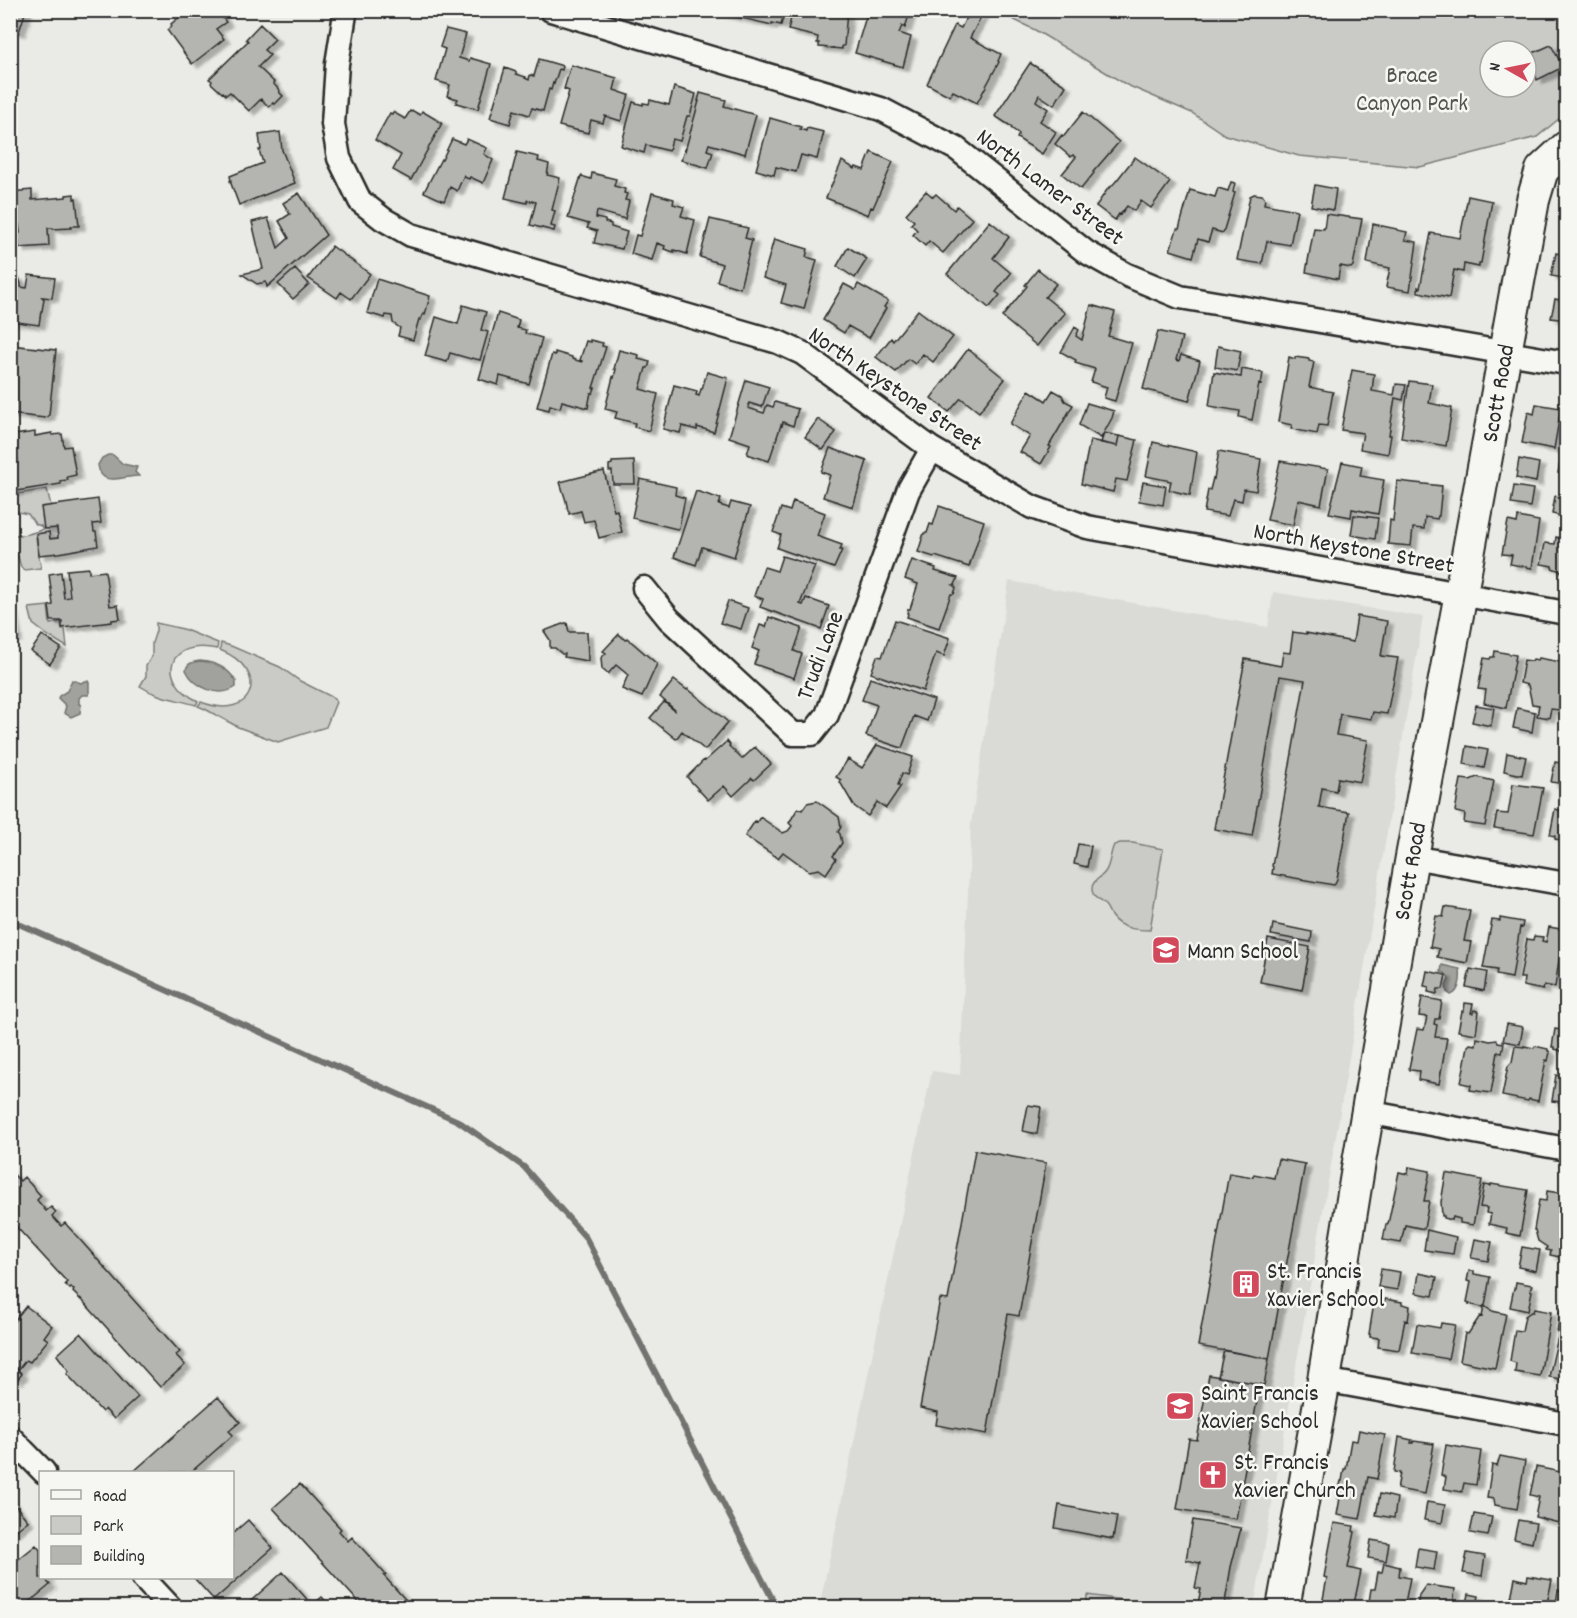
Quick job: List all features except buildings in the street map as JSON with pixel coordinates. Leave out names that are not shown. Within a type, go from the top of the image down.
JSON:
[{"type":"street","name":"North Lamer Street","points":[[551,10],[881,109],[957,148],[1086,252],[1127,275],[1180,297],[1566,363]]},
{"type":"street","name":"North Keystone Street","points":[[348,12],[338,64],[333,124],[339,158],[360,201],[383,219],[411,235],[778,342],[802,353],[932,449],[1032,507],[1087,527],[1566,613]]},
{"type":"street","name":"Scott Road","points":[[1283,1608],[1324,1380],[1367,1112],[1412,856],[1533,200],[1542,170],[1566,148]]},
{"type":"street","name":"Trudi Lane","points":[[644,588],[669,619],[794,734],[812,734],[826,715],[908,491],[932,449]]},
{"type":"street","points":[[1412,856],[1566,884]]},
{"type":"street","points":[[1367,1112],[1566,1149]]},
{"type":"street","points":[[1324,1380],[1566,1424]]},
{"type":"street","points":[[10,1437],[42,1471]]},
{"type":"street","points":[[144,1579],[171,1608]]},
{"type":"shaded area","points":[[113,455],[123,464],[137,467],[135,472],[139,476],[114,479],[104,477],[98,465],[102,458]]},
{"type":"shaded area","points":[[1009,581],[1268,627],[1273,592],[1423,617],[1254,1607],[819,1608],[932,1071],[960,1075],[971,824]]},
{"type":"shaded area","points":[[200,661],[216,664],[225,669],[233,676],[236,687],[222,692],[208,689],[195,682],[186,670],[189,664]]},
{"type":"shaded area","points":[[72,680],[81,683],[88,681],[89,695],[82,695],[79,698],[80,713],[71,717],[64,713],[66,706],[58,698],[67,691]]},
{"type":"shaded area","points":[[1442,965],[1460,969],[1458,988],[1451,995],[1447,992],[1446,986],[1449,979],[1445,973],[1441,972]]},
{"type":"green space","name":"Brace Canyon Park","points":[[996,11],[1566,11],[1566,113],[1537,137],[1420,167],[1299,156],[1225,135],[1192,113],[1127,85],[1035,30]]},
{"type":"green space","points":[[47,489],[51,506],[44,529],[57,528],[58,538],[50,539],[49,532],[36,535],[41,568],[24,570],[11,548],[10,533],[22,535],[43,529],[35,524],[28,514],[11,512],[11,495]]},
{"type":"green space","points":[[48,606],[50,624],[61,622],[62,629],[65,629],[67,647],[33,624],[29,608]]},
{"type":"green space","points":[[156,623],[183,629],[218,643],[217,649],[200,647],[187,649],[178,655],[173,663],[172,672],[176,682],[184,692],[198,701],[196,705],[160,696],[140,686],[146,676],[146,666],[152,656]]},
{"type":"green space","points":[[221,643],[280,667],[300,681],[334,698],[336,702],[326,727],[278,742],[238,727],[198,706],[201,702],[219,707],[234,706],[244,700],[250,691],[251,681],[246,670],[236,659],[220,650]]},
{"type":"green space","points":[[1120,843],[1163,849],[1150,930],[1134,929],[1119,924],[1093,893],[1093,884],[1107,869],[1114,845]]},
{"type":"green space","points":[[1087,1595],[1173,1607],[1086,1607]]},
{"type":"waterway","points":[[10,920],[458,1121],[524,1167],[586,1238],[777,1608]]},
{"type":"place","name":"Mann School","points":[[1166,950]]},
{"type":"place","name":"St. Francis Xavier School","points":[[1246,1284]]},
{"type":"place","name":"Saint Francis Xavier School","points":[[1180,1406]]},
{"type":"place","name":"St. Francis Xavier Church","points":[[1213,1475]]}]
